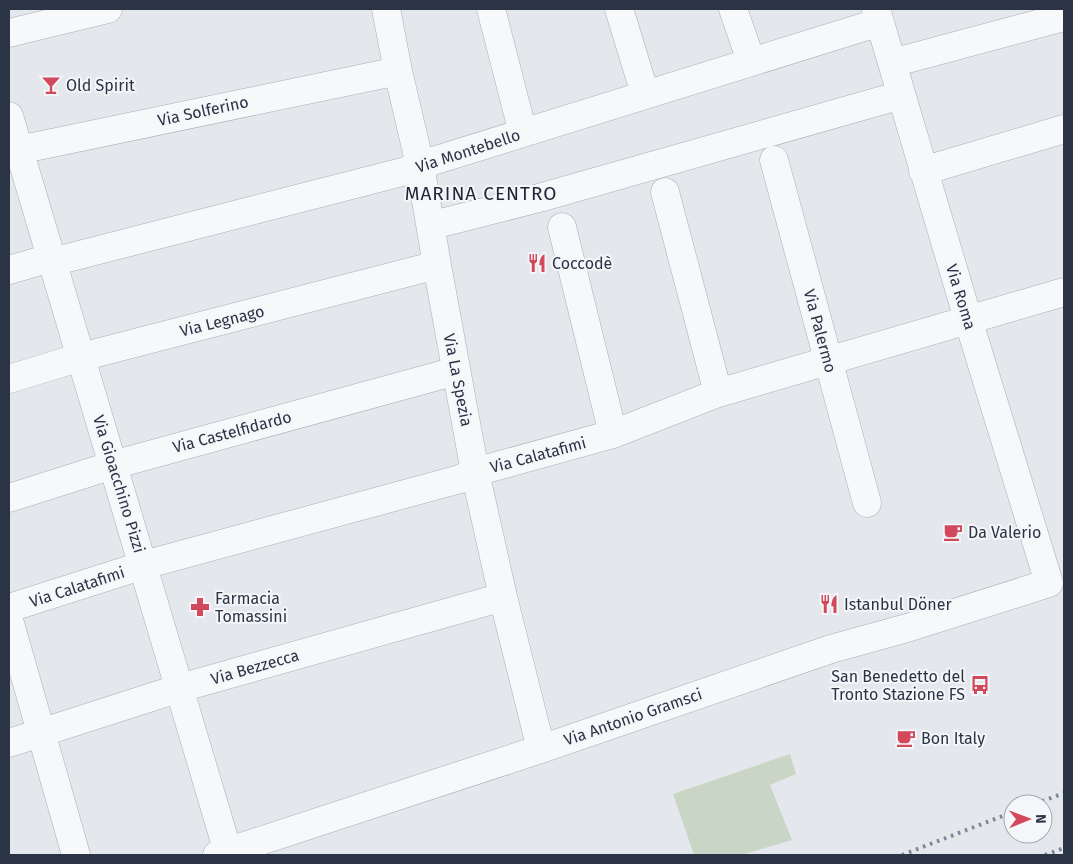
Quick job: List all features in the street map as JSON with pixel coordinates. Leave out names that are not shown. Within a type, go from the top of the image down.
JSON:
[{"type":"street","points":[[9,33],[108,9]]},
{"type":"street","name":"Via La Spezia","points":[[386,9],[420,165],[475,472],[503,597],[541,748]]},
{"type":"street","points":[[491,9],[523,133]]},
{"type":"street","points":[[619,9],[644,94]]},
{"type":"street","points":[[734,10],[751,61]]},
{"type":"street","name":"Via Montebello","points":[[9,270],[406,171],[751,61],[878,15]]},
{"type":"street","name":"Via Roma","points":[[878,15],[923,171],[1049,583]]},
{"type":"street","points":[[892,63],[1064,16]]},
{"type":"street","name":"Via Solferino","points":[[14,150],[398,71]]},
{"type":"street","points":[[446,222],[539,198],[887,99]]},
{"type":"street","name":"Via Gioacchino Pizzi","points":[[9,116],[14,150],[46,262],[81,357],[144,565],[180,688],[223,854]]},
{"type":"street","points":[[923,171],[1064,129]]},
{"type":"street","name":"Via Palermo","points":[[774,160],[867,503]]},
{"type":"street","points":[[665,192],[718,393]]},
{"type":"street","points":[[562,227],[613,434]]},
{"type":"street","name":"Via Legnago","points":[[9,379],[81,357],[437,265]]},
{"type":"street","name":"Via Calatafimi","points":[[9,608],[144,565],[460,479],[475,472],[613,434],[718,393],[1064,292]]},
{"type":"street","name":"Via Castelfidardo","points":[[9,498],[113,465],[456,370]]},
{"type":"street","name":"Via Antonio Gramsci","points":[[223,854],[831,649],[907,628],[1049,583]]},
{"type":"street","name":"Via Bezzecca","points":[[9,743],[180,688],[503,597]]},
{"type":"street","points":[[9,620],[76,855]]},
{"type":"green space","points":[[790,754],[796,774],[770,785],[792,840],[741,855],[694,855],[673,794]]},
{"type":"railway","points":[[1053,797],[1064,793]]},
{"type":"railway","points":[[902,855],[1003,816]]},
{"type":"railway","points":[[1045,855],[1064,848]]},
{"type":"place","name":"Old Spirit","points":[[51,85]]},
{"type":"place","name":"Coccodè","points":[[537,263]]},
{"type":"place","name":"Da Valerio","points":[[953,532]]},
{"type":"place","name":"Istanbul Döner","points":[[829,604]]},
{"type":"place","name":"Farmacia Tomassini","points":[[200,607]]},
{"type":"place","name":"San Benedetto del Tronto Stazione FS","points":[[980,685]]},
{"type":"place","name":"Bon Italy","points":[[906,738]]},
{"type":"district","name":"MARINA CENTRO","points":[[481,193]]}]
